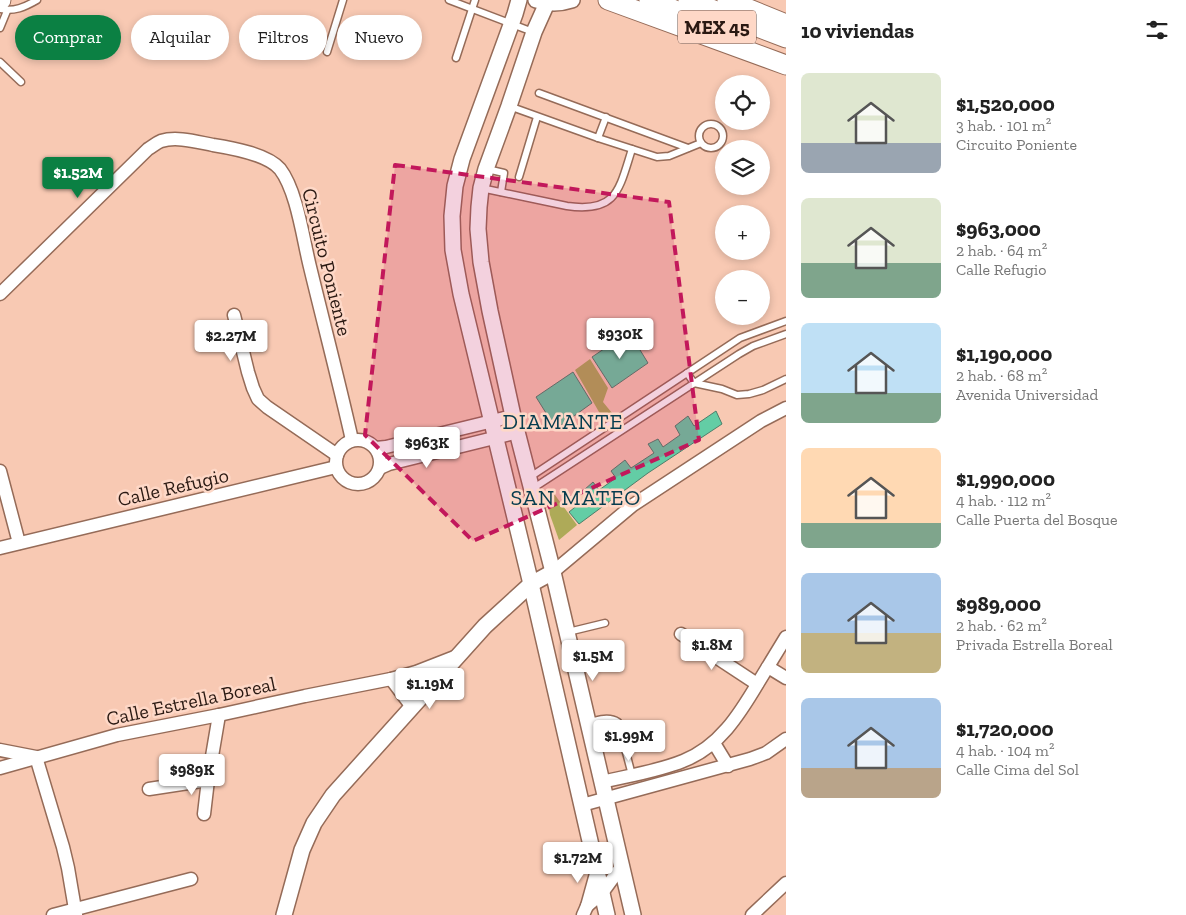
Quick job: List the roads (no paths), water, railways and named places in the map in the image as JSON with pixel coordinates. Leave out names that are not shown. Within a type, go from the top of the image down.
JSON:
[{"type":"main road","points":[[608,0],[786,65]]},
{"type":"main road","name":"MEX 45","points":[[649,0],[786,53]]},
{"type":"main road","name":"MEX 45","points":[[688,0],[786,38]]},
{"type":"main road","points":[[727,0],[786,24]]},
{"type":"street","points":[[519,0],[462,159],[455,186],[452,216],[453,250],[461,294],[607,915]]},
{"type":"street","points":[[572,0],[557,3],[541,1],[534,32],[481,188],[478,207],[481,262],[513,416],[588,722],[632,915]]},
{"type":"street","name":"Circuito Poniente","points":[[0,294],[148,149],[160,142],[175,139],[189,140],[257,155],[269,160],[279,168],[294,200],[352,440]]},
{"type":"street","points":[[234,315],[248,372],[258,399],[337,461]]},
{"type":"street","points":[[284,915],[302,850],[314,823],[332,795],[485,626],[530,584],[552,572],[633,505],[761,421],[786,408]]},
{"type":"street","points":[[376,448],[513,416]]},
{"type":"street","points":[[380,468],[389,464],[518,432]]},
{"type":"street","points":[[352,440],[365,440],[376,448],[380,458],[380,468],[376,476],[370,481],[354,484],[346,481],[340,475],[337,461],[340,448],[346,443],[352,440]]},
{"type":"street","name":"Calle Refugio","points":[[0,548],[337,461]]},
{"type":"street","points":[[0,471],[19,544]]},
{"type":"street","points":[[681,634],[758,684]]},
{"type":"street","points":[[602,782],[682,762],[699,754],[714,743],[742,711],[786,637]]},
{"type":"street","name":"Calle Estrella Boreal","points":[[0,768],[117,735],[391,679],[457,656]]},
{"type":"street","points":[[768,667],[786,678]]},
{"type":"street","points":[[391,679],[412,707]]},
{"type":"street","points":[[204,814],[219,715]]},
{"type":"street","points":[[582,804],[750,759],[766,753],[786,739]]},
{"type":"street","points":[[714,743],[728,766]]},
{"type":"street","points":[[0,750],[36,757],[63,847],[75,912]]},
{"type":"street","points":[[149,789],[208,780]]},
{"type":"street","points":[[585,911],[602,893],[621,867]]},
{"type":"street","points":[[585,911],[597,870]]},
{"type":"street","points":[[53,915],[75,912],[191,879]]},
{"type":"street","points":[[752,915],[786,883]]},
{"type":"lane","points":[[0,28],[2,5],[24,8],[37,0]]},
{"type":"lane","points":[[327,52],[344,0]]},
{"type":"lane","points":[[449,0],[534,32]]},
{"type":"lane","points":[[456,58],[475,0]]},
{"type":"lane","points":[[0,62],[21,82]]},
{"type":"lane","points":[[539,92],[688,148]]},
{"type":"lane","points":[[509,106],[598,138],[657,156],[664,157],[701,142]]},
{"type":"lane","points":[[518,177],[537,117]]},
{"type":"lane","points":[[598,138],[606,117]]},
{"type":"lane","points":[[481,188],[567,206],[581,208],[598,206],[609,200],[616,192],[624,176],[632,149]]},
{"type":"lane","points":[[486,169],[504,173],[500,192]]},
{"type":"lane","points":[[530,484],[615,420],[740,338],[786,320]]},
{"type":"lane","points":[[530,484],[621,430],[739,354],[753,346],[786,334]]},
{"type":"lane","points":[[687,372],[694,383],[722,389],[737,395],[763,390],[786,379]]},
{"type":"lane","points":[[615,420],[621,430]]},
{"type":"lane","points":[[566,632],[605,623]]},
{"type":"lane","points":[[588,722],[608,719],[618,722],[632,775]]},
{"type":"district","name":"DIAMANTE","points":[[563,421]]},
{"type":"district","name":"SAN MATEO","points":[[576,497]]}]
